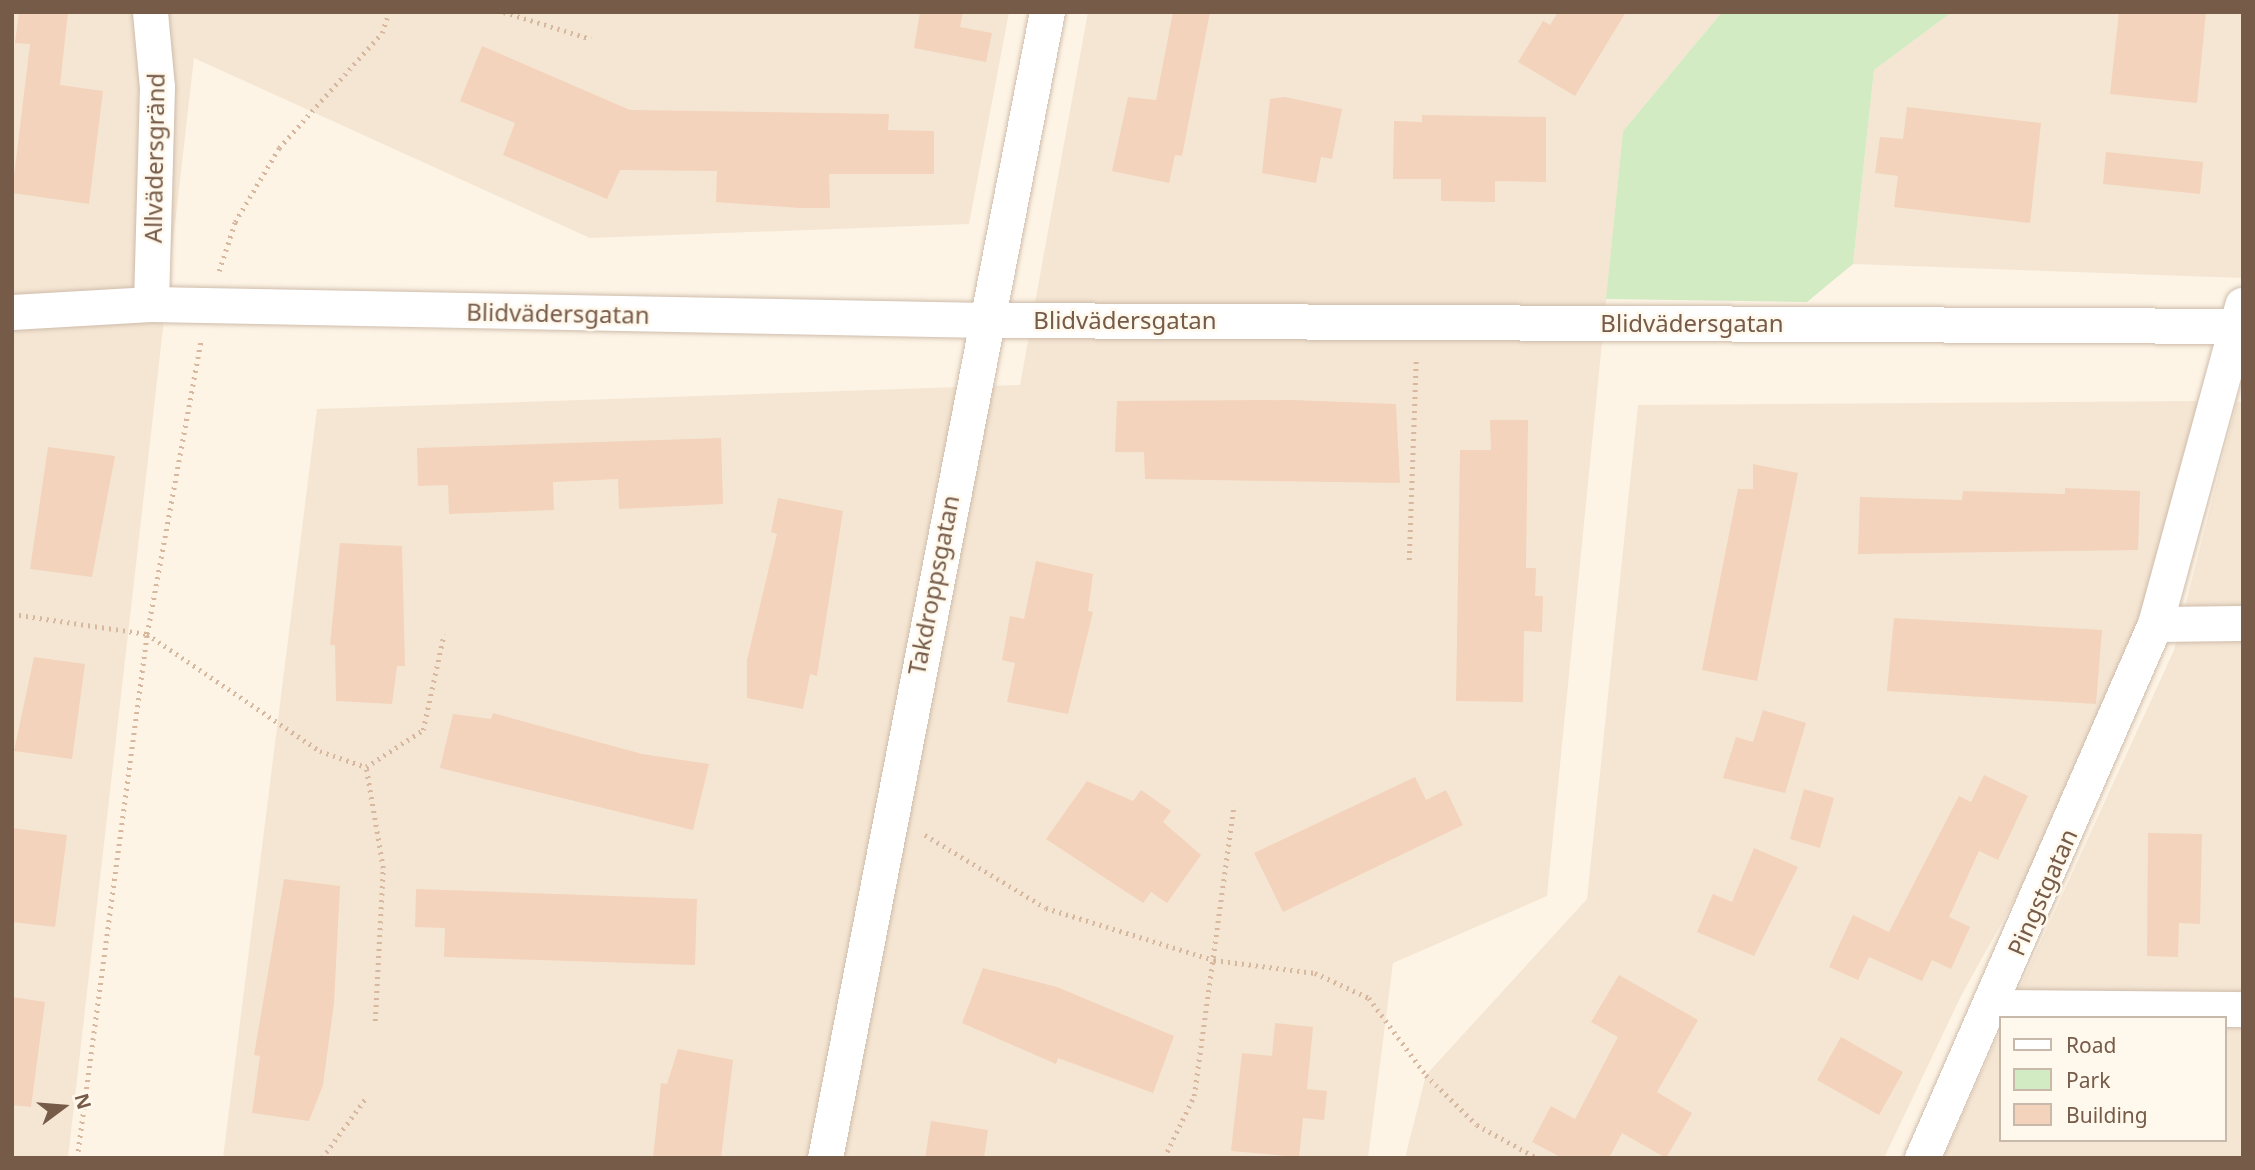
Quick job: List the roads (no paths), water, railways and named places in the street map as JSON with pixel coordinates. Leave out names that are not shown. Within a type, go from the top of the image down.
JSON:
[{"type":"street","name":"Allvädersgränd","points":[[150,12],[157,87],[151,304]]},
{"type":"street","name":"Takdroppsgatan","points":[[825,1158],[888,812],[1047,12]]},
{"type":"street","name":"Blidvädersgatan","points":[[12,312],[151,304],[986,320],[1418,322],[2241,314]]},
{"type":"street","name":"Pingstgatan","points":[[1922,1158],[1991,1007],[2155,624],[2241,314]]},
{"type":"street","points":[[2155,624],[2243,623]]},
{"type":"street","points":[[1991,1007],[2243,1009]]}]
